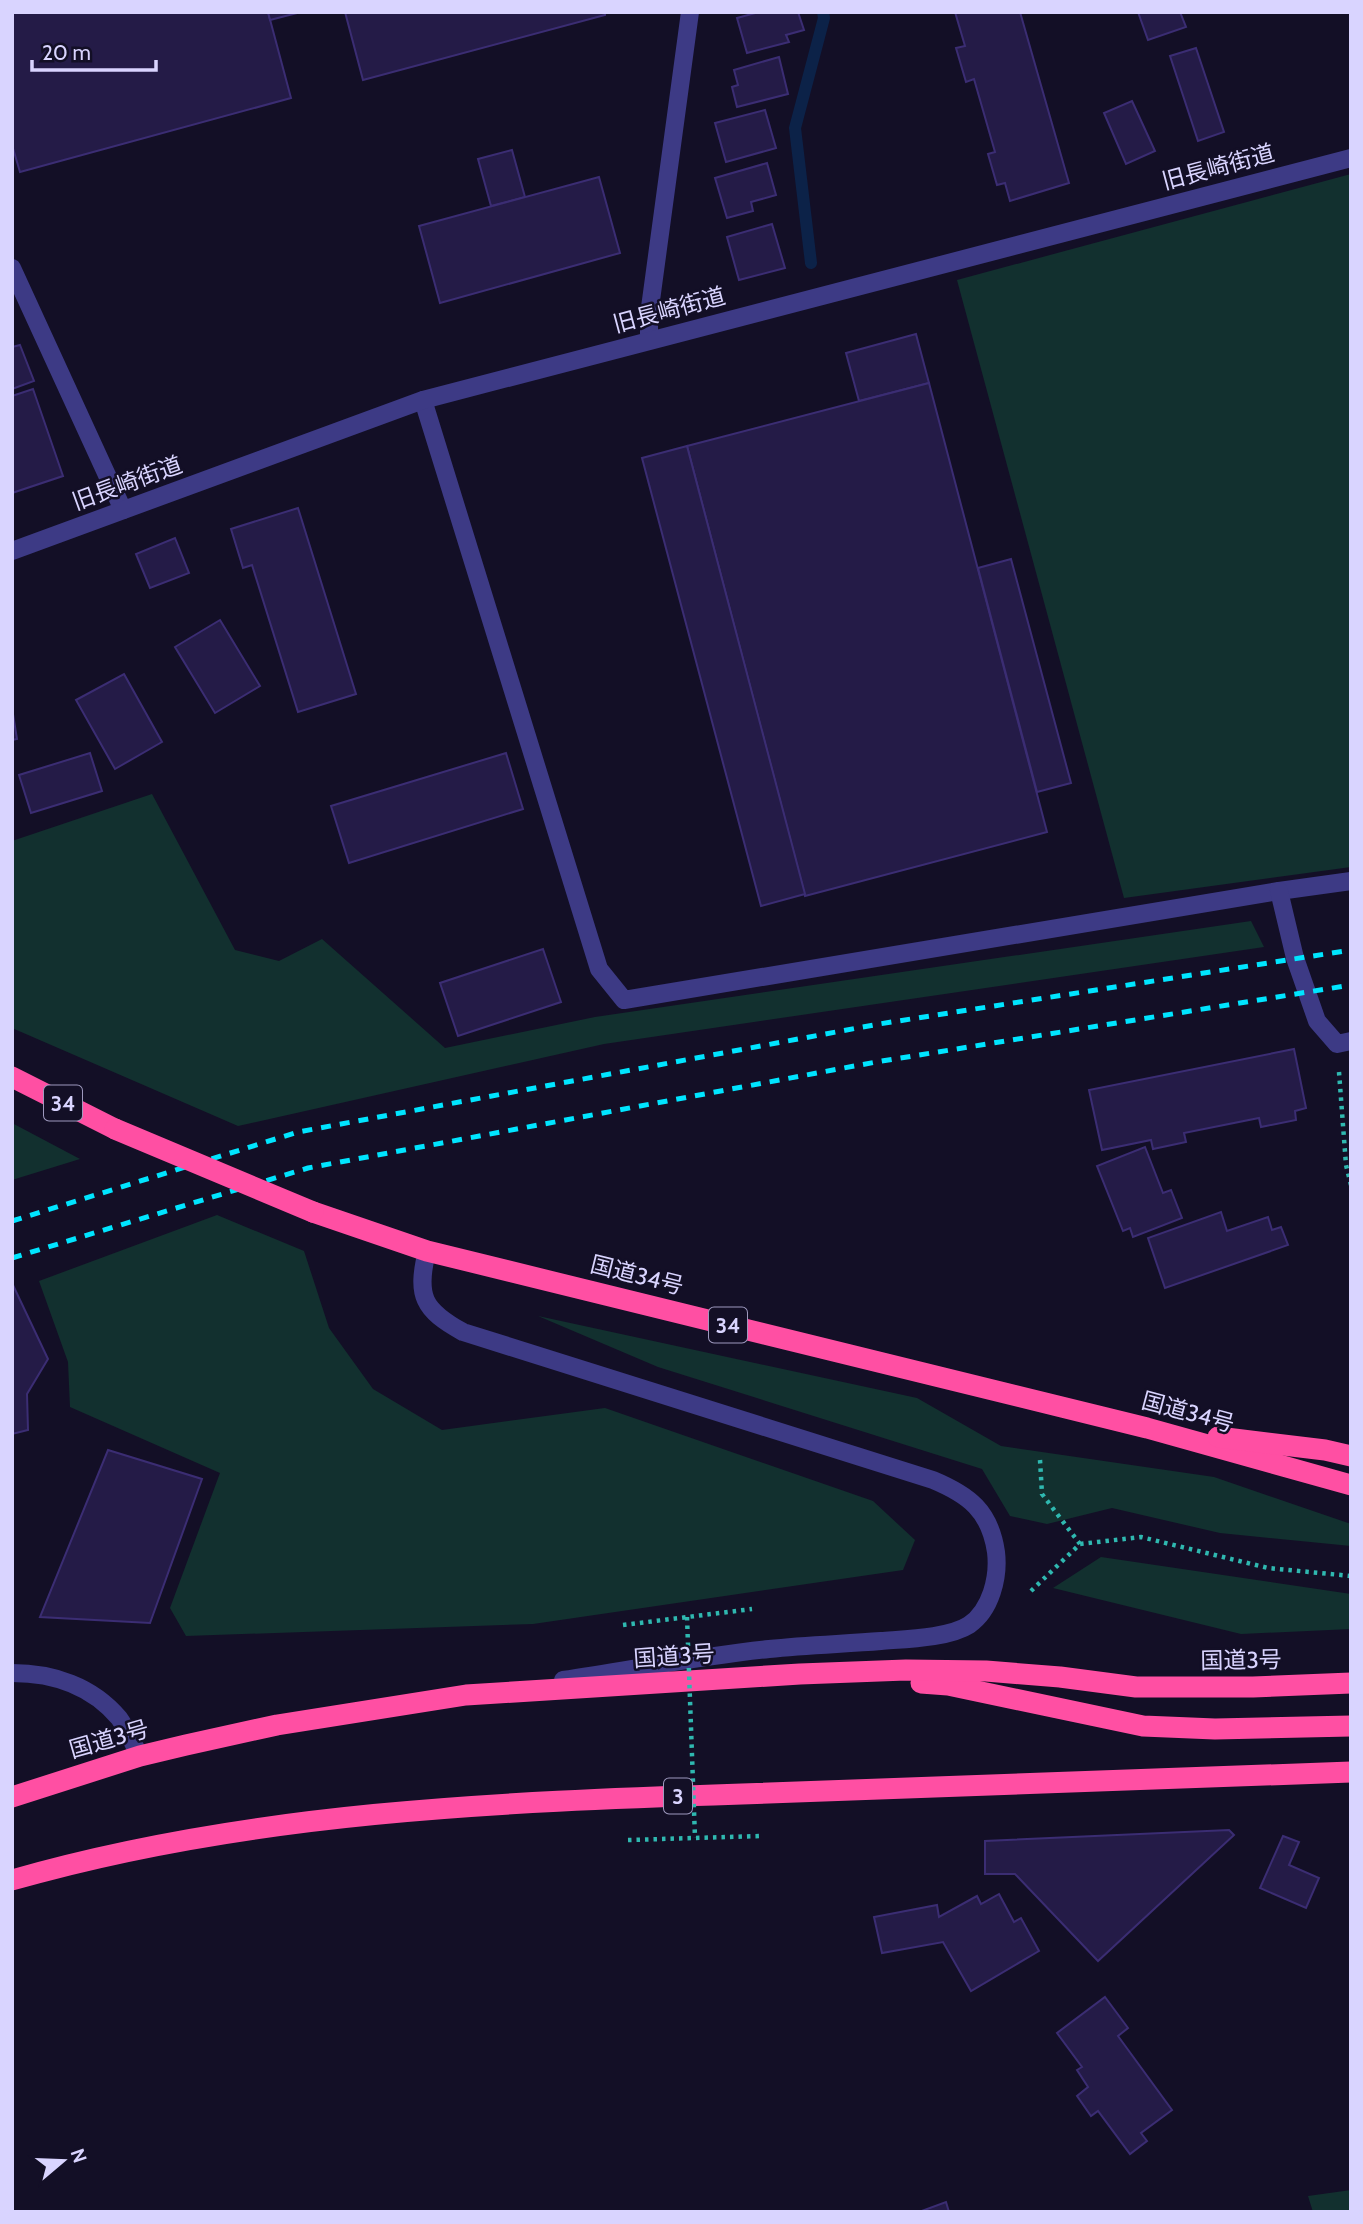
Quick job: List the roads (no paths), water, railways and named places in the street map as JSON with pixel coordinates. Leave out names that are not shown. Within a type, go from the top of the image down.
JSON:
[{"type":"highway","name":"国道34号","points":[[12,1077],[115,1129],[313,1212],[427,1251],[1147,1428],[1351,1485]]},
{"type":"highway","name":"34","points":[[1147,1428],[1325,1450],[1351,1456]]},
{"type":"highway","name":"国道3号","points":[[12,1797],[140,1756],[277,1724],[466,1695],[800,1674],[906,1671],[986,1671],[1136,1687],[1253,1687],[1351,1683]]},
{"type":"highway","points":[[800,1674],[948,1685],[1143,1727],[1215,1729],[1351,1726]]},
{"type":"highway","name":"3","points":[[12,1881],[149,1847],[257,1827],[368,1815],[637,1797],[1351,1772]]},
{"type":"street","points":[[649,340],[649,315],[690,12]]},
{"type":"street","name":"旧長崎街道","points":[[12,551],[423,400],[1351,158]]},
{"type":"street","points":[[12,268],[123,510]]},
{"type":"street","points":[[423,400],[599,969],[624,1000],[1351,881]]},
{"type":"street","points":[[1279,891],[1295,958],[1317,1021],[1344,1042]]},
{"type":"street","points":[[427,1251],[421,1276],[425,1301],[441,1320],[463,1332],[933,1480],[958,1491],[978,1507],[989,1528],[996,1553],[995,1579],[987,1606],[969,1625],[945,1633],[920,1638],[767,1649],[466,1695]]},
{"type":"street","points":[[12,1673],[30,1673],[62,1679],[92,1694],[119,1718],[140,1756]]},
{"type":"waterway","points":[[811,263],[795,128],[824,18],[823,12]]},
{"type":"railway","points":[[12,1221],[298,1132],[879,1024],[1351,950]]},
{"type":"railway","points":[[12,1258],[308,1168],[876,1062],[1351,985]]}]
